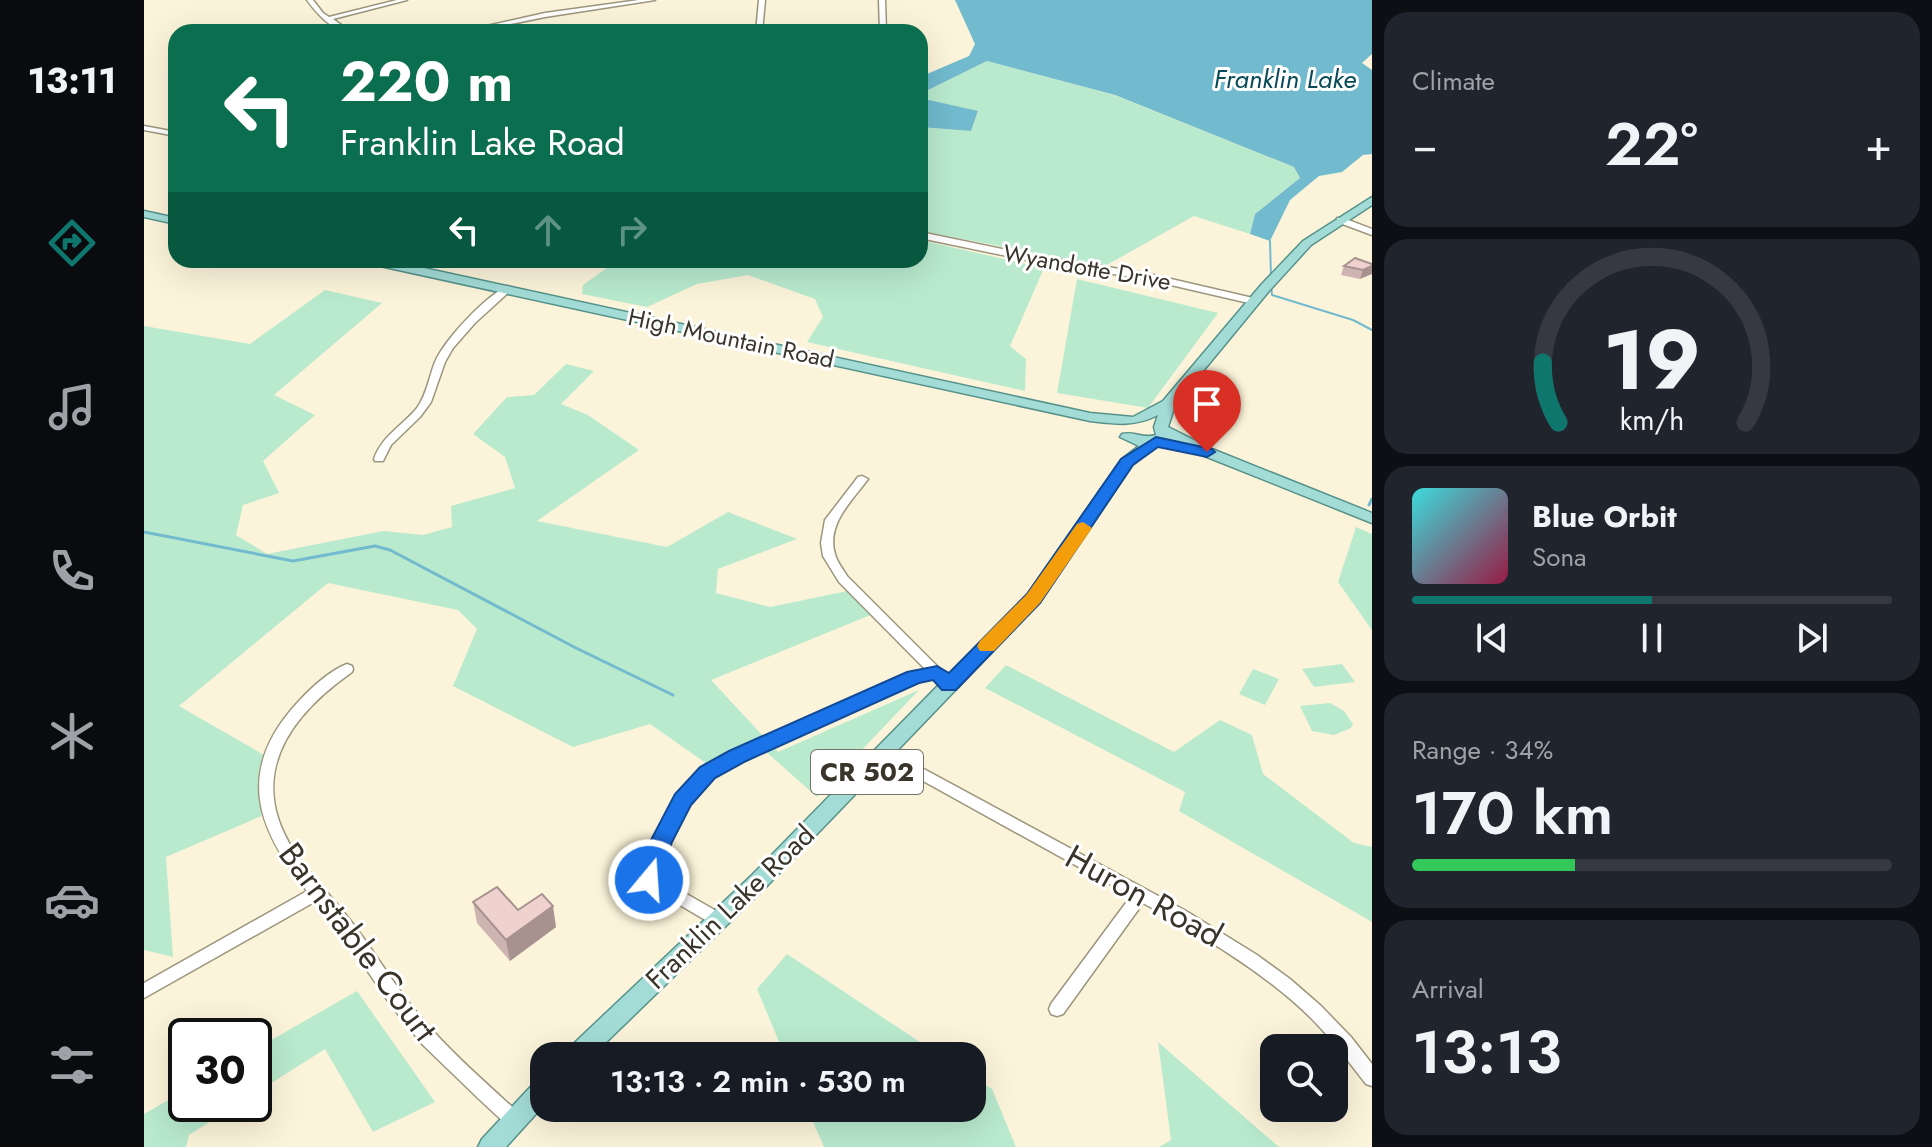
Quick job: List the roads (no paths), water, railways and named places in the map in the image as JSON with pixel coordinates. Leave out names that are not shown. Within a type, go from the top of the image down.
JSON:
[{"type":"main road","points":[[1130,428],[1168,404],[1253,301],[1307,243],[1372,200]]},
{"type":"main road","points":[[144,214],[168,219]]},
{"type":"main road","name":"High Mountain Road","points":[[409,268],[1130,428]]},
{"type":"main road","points":[[1158,436],[1168,404]]},
{"type":"main road","points":[[1130,428],[1207,452],[1372,518]]},
{"type":"main road","points":[[1130,428],[1158,436]]},
{"type":"main road","points":[[1127,462],[1130,428]]},
{"type":"main road","name":"Franklin Lake Road","points":[[591,1042],[719,921],[885,753],[943,679],[1033,599],[1127,462],[1158,436]]},
{"type":"main road","points":[[490,1147],[530,1103]]},
{"type":"street","points":[[310,0],[335,24]]},
{"type":"street","points":[[327,19],[404,0]]},
{"type":"street","points":[[502,24],[652,0]]},
{"type":"street","points":[[760,24],[762,0]]},
{"type":"street","points":[[882,0],[883,24]]},
{"type":"street","points":[[144,128],[168,132]]},
{"type":"street","points":[[1340,220],[1372,232]]},
{"type":"street","name":"Wyandotte Drive","points":[[928,237],[1031,258],[1145,276],[1253,301]]},
{"type":"street","points":[[379,459],[387,442],[428,399],[439,364],[450,345],[507,289]]},
{"type":"street","points":[[862,479],[831,520],[827,543],[829,556],[843,579],[943,679]]},
{"type":"street","name":"Barnstable Court","points":[[347,669],[326,683],[292,717],[280,735],[268,771],[268,808],[273,824],[317,893],[422,1031],[514,1120]]},
{"type":"street","points":[[719,921],[649,880],[661,842],[693,785],[736,757],[914,677],[943,679]]},
{"type":"street","name":"Huron Road","points":[[885,753],[1237,948],[1270,970],[1331,1025],[1372,1078]]},
{"type":"street","points":[[144,991],[317,893]]},
{"type":"street","points":[[1057,1009],[1141,894]]},
{"type":"water","name":"Franklin Lake","points":[[955,0],[1372,0],[1372,54],[1362,63],[1372,70],[1372,154],[1363,155],[1342,172],[1319,176],[1290,200],[1270,241],[1250,234],[1255,214],[1300,178],[1294,167],[1115,95],[987,61],[928,90],[928,74],[969,56],[975,44]]},
{"type":"water","points":[[928,100],[978,111],[971,131],[928,128]]},
{"type":"waterway","points":[[1270,241],[1271,277]]},
{"type":"waterway","points":[[1271,284],[1272,295],[1353,320],[1372,330]]},
{"type":"waterway","points":[[1369,505],[1372,499]]},
{"type":"waterway","points":[[144,532],[293,561],[375,546],[390,550],[576,648],[673,695]]}]
